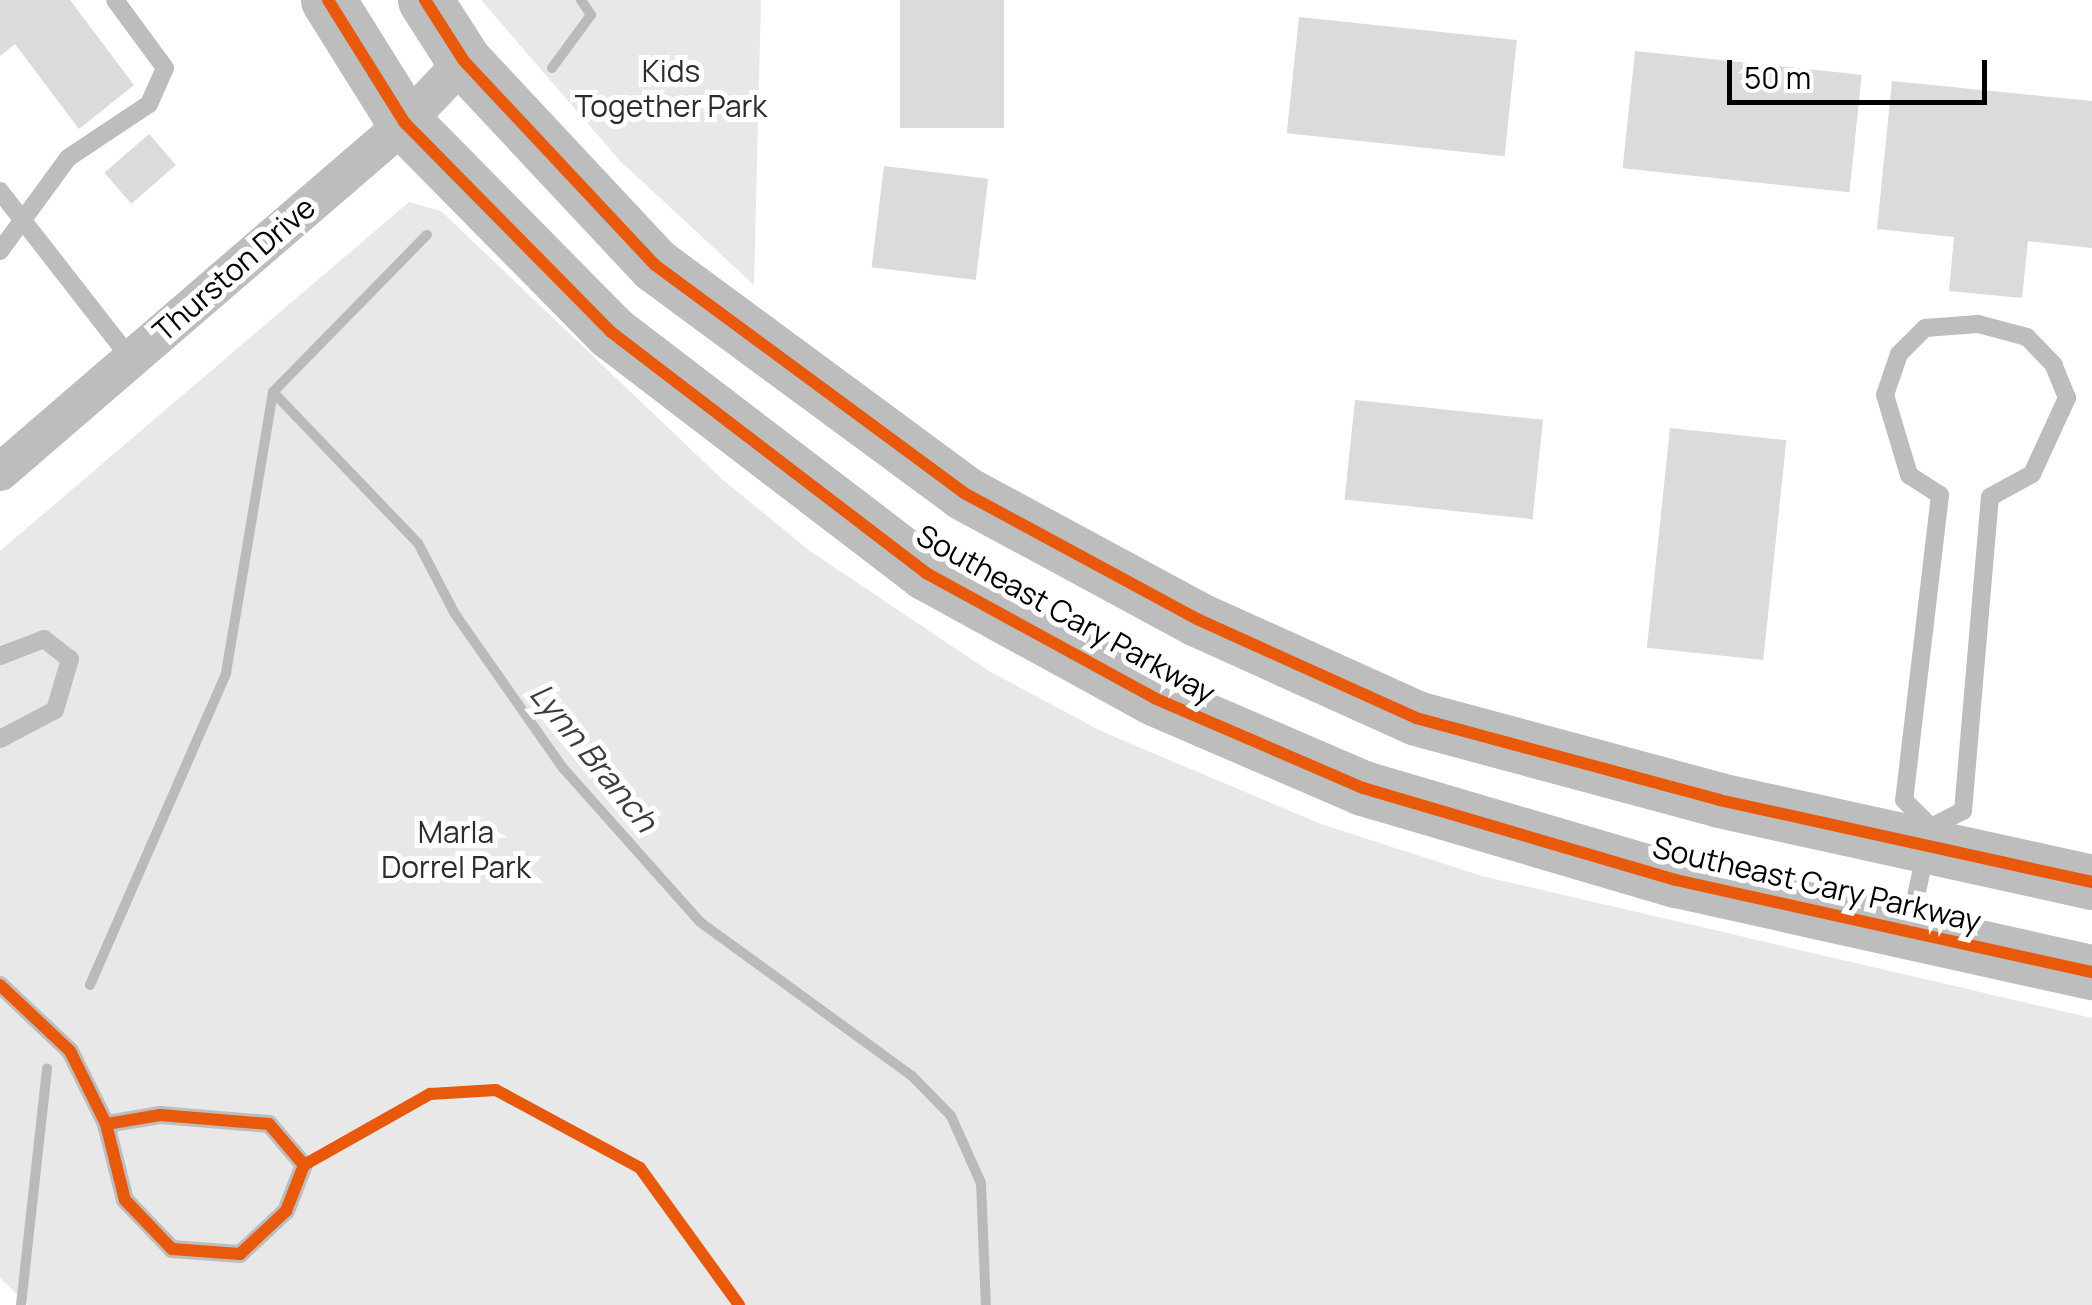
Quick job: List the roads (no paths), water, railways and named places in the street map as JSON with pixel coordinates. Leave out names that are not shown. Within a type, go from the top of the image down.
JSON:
[{"type":"main road","name":"Southeast Cary Parkway","points":[[328,0],[405,123],[610,332],[926,573],[1138,690],[1363,788],[1676,880],[2092,972]]},
{"type":"main road","name":"Southeast Cary Parkway","points":[[425,0],[464,61],[655,265],[964,493],[1197,619],[1416,718],[1719,800],[1930,835],[2092,882]]},
{"type":"street","name":"Thurston Drive","points":[[0,472],[405,123],[464,61]]},
{"type":"lane","points":[[0,250],[68,158],[149,104],[165,68],[115,0]]},
{"type":"lane","points":[[0,192],[130,358]]},
{"type":"lane","points":[[1909,932],[1930,835],[1963,811],[1990,497],[2032,474],[2067,398],[2054,364],[2027,338],[1978,324],[1924,328],[1899,354],[1885,395],[1910,474],[1940,495],[1904,800],[1930,835]]},
{"type":"lane","points":[[0,656],[44,639],[70,658],[55,710],[0,738]]},
{"type":"lane","points":[[0,985],[70,1051],[106,1124],[125,1200],[172,1250],[240,1254],[286,1211],[304,1165],[268,1124],[160,1115],[106,1124]]},
{"type":"waterway","name":"Lynn Branch","points":[[552,68],[591,15],[581,0]]},
{"type":"waterway","name":"Lynn Branch","points":[[273,392],[427,235]]},
{"type":"waterway","name":"Lynn Branch","points":[[273,392],[418,543],[455,614],[563,768],[700,922],[912,1076],[951,1116],[981,1183],[986,1305]]},
{"type":"waterway","points":[[90,985],[226,673],[273,392]]},
{"type":"waterway","points":[[21,1305],[47,1068]]},
{"type":"park label","name":"Kids Together Park","points":[[671,88]]},
{"type":"park label","name":"Marla Dorrel Park","points":[[456,849]]}]
